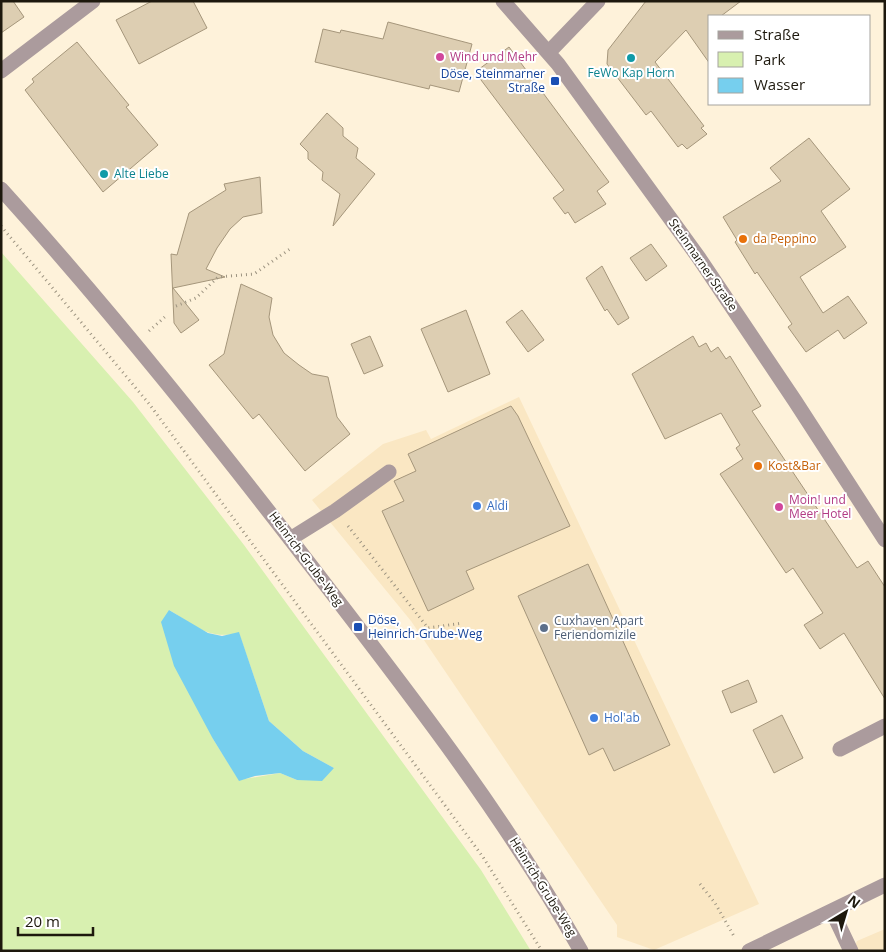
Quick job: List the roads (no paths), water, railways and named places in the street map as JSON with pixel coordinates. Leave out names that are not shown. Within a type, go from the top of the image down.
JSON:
[{"type":"street","points":[[1,71],[93,1]]},
{"type":"street","name":"Steinmarner Straße","points":[[504,1],[549,52],[699,258],[885,540]]},
{"type":"street","points":[[549,52],[598,1]]},
{"type":"street","name":"Heinrich-Grube-Weg","points":[[1,189],[134,343],[290,539],[443,737],[503,824],[581,951]]},
{"type":"street","points":[[290,539],[335,511],[389,472]]},
{"type":"street","points":[[840,749],[885,726]]},
{"type":"street","points":[[743,947],[832,911],[885,886]]},
{"type":"street","points":[[832,911],[851,951]]},
{"type":"water","points":[[169,610],[208,633],[222,636],[239,632],[269,721],[303,751],[334,768],[322,781],[297,780],[280,773],[255,776],[239,781],[213,739],[174,666],[161,622]]},
{"type":"place","name":"Wind und Mehr","points":[[440,57]]},
{"type":"place","name":"FeWo Kap Horn","points":[[631,58]]},
{"type":"place","name":"Döse, Steinmarner Straße","points":[[555,81]]},
{"type":"place","name":"Alte Liebe","points":[[104,174]]},
{"type":"place","name":"da Peppino","points":[[743,239]]},
{"type":"place","name":"Kost&Bar","points":[[758,466]]},
{"type":"place","name":"Aldi","points":[[477,506]]},
{"type":"place","name":"Moin! und Meer Hotel","points":[[779,507]]},
{"type":"place","name":"Döse, Heinrich-Grube-Weg","points":[[358,627]]},
{"type":"place","name":"Cuxhaven Apart Feriendomizile","points":[[544,628]]},
{"type":"place","name":"Hol'ab","points":[[594,718]]}]
